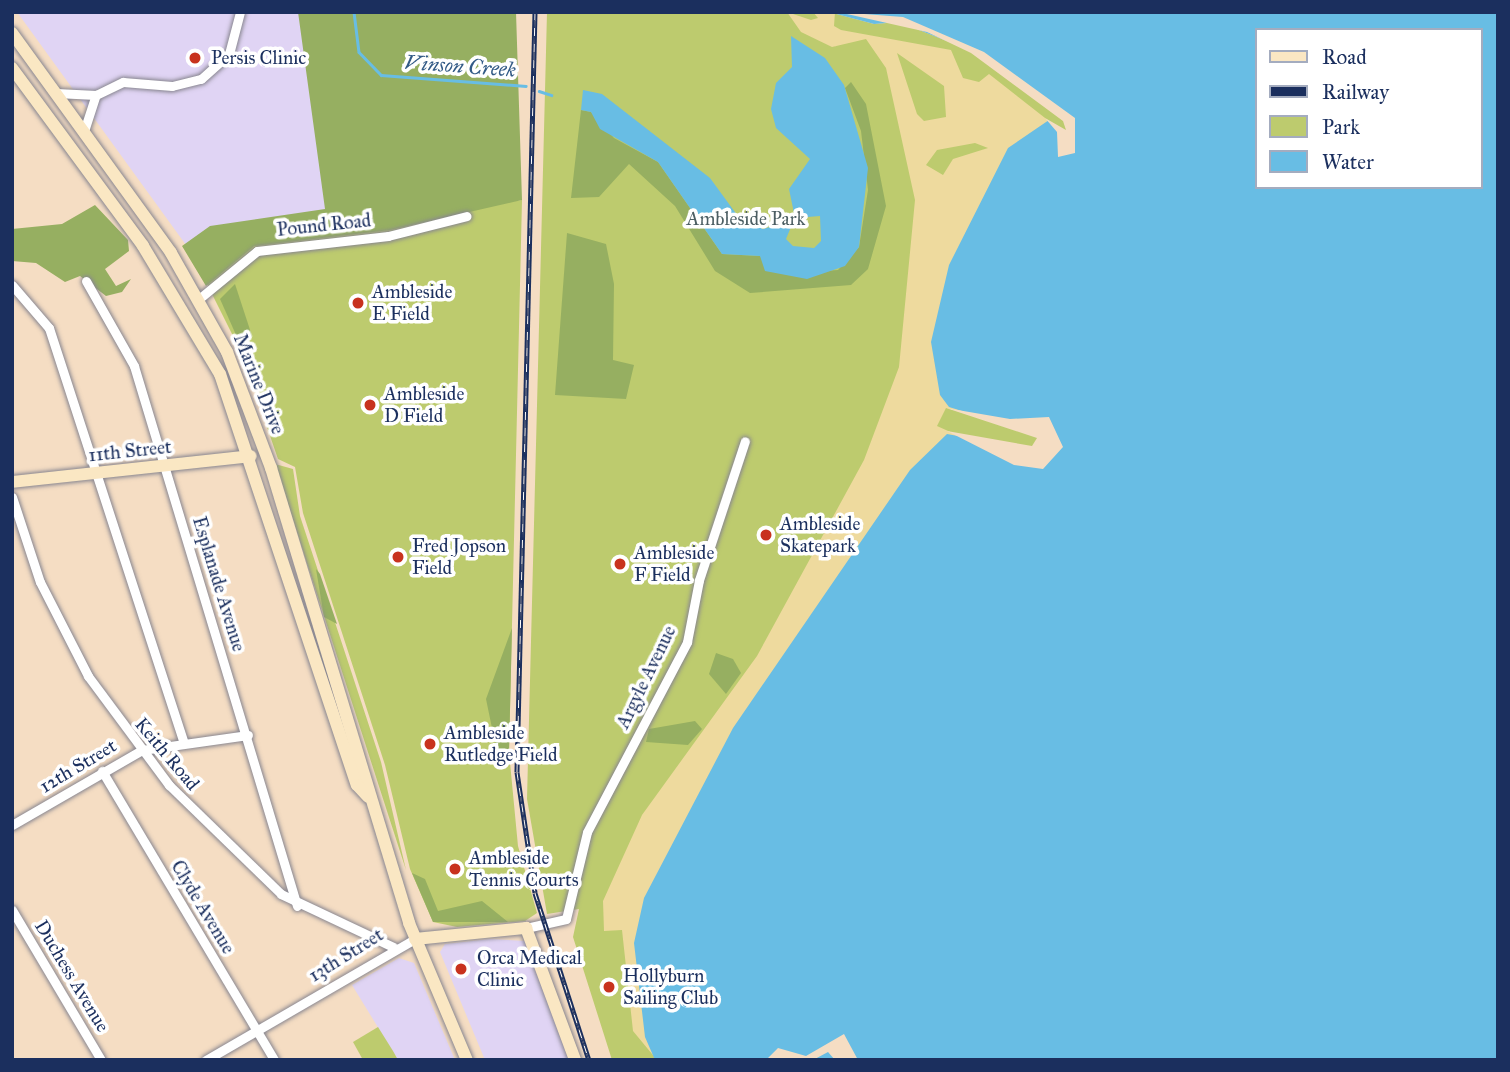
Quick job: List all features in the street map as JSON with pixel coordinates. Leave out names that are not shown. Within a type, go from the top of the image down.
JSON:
[{"type":"main road","name":"Marine Drive","points":[[12,33],[200,298],[269,463],[352,723],[368,797],[415,939],[467,1060]]},
{"type":"main road","name":"Marine Drive","points":[[12,68],[177,297],[220,374],[251,456],[357,785],[368,797]]},
{"type":"main road","points":[[177,297],[200,298]]},
{"type":"main road","name":"11th Street","points":[[12,482],[251,456]]},
{"type":"main road","points":[[526,928],[575,1060]]},
{"type":"main road","name":"13th Street","points":[[415,939],[526,928]]},
{"type":"street","points":[[56,93],[96,95],[123,82],[172,86],[201,79],[229,54],[240,12]]},
{"type":"street","points":[[84,131],[96,95]]},
{"type":"street","name":"Pound Road","points":[[200,298],[257,251],[388,236],[467,216]]},
{"type":"street","name":"Esplanade Avenue","points":[[86,282],[134,366],[298,906]]},
{"type":"street","points":[[12,285],[49,328],[99,474],[184,743]]},
{"type":"street","name":"Argyle Avenue","points":[[563,921],[587,832],[687,642],[703,568],[745,441]]},
{"type":"street","name":"Keith Road","points":[[12,497],[40,582],[88,676],[142,750],[232,852],[298,906],[393,947]]},
{"type":"street","name":"12th Street","points":[[12,825],[142,750],[248,735]]},
{"type":"street","name":"Clyde Avenue","points":[[102,771],[274,1060]]},
{"type":"street","name":"Duchess Avenue","points":[[12,910],[101,1060]]},
{"type":"street","name":"13th Street","points":[[526,928],[563,921]]},
{"type":"street","name":"13th Street","points":[[206,1060],[393,947],[415,939]]},
{"type":"shaded area","points":[[17,12],[312,12],[332,221],[186,245]]},
{"type":"shaded area","points":[[490,939],[526,941],[569,1060],[485,1060],[440,952],[445,944]]},
{"type":"shaded area","points":[[399,958],[414,963],[455,1060],[398,1060],[352,985]]},
{"type":"green space","points":[[298,12],[516,12],[522,200],[390,230],[254,246],[206,286],[182,246],[210,226],[325,209]]},
{"type":"green space","name":"Ambleside Park","points":[[547,12],[829,12],[874,24],[899,22],[972,51],[1069,125],[1041,437],[655,1060],[612,1060],[573,937],[579,909],[547,914],[527,799]]},
{"type":"green space","points":[[851,82],[866,104],[886,206],[868,269],[851,285],[750,293],[715,271],[675,206],[629,164],[599,197],[571,198],[581,110],[591,112],[614,138],[658,162],[722,254],[760,256],[782,274],[838,270],[859,247],[868,190],[861,131],[845,88]]},
{"type":"green space","points":[[522,200],[509,752],[518,846],[537,913],[525,921],[457,927],[433,922],[410,869],[385,765],[303,513],[295,467],[278,459],[241,352],[188,246]]},
{"type":"green space","points":[[95,205],[128,240],[129,251],[105,269],[116,286],[131,279],[122,292],[106,296],[80,276],[65,282],[36,263],[12,261],[12,229],[62,224]]},
{"type":"green space","points":[[567,233],[606,244],[614,284],[613,360],[634,365],[626,399],[555,395]]},
{"type":"green space","points":[[235,284],[252,336],[241,346],[220,299]]},
{"type":"green space","points":[[275,464],[293,469],[300,516],[381,762],[406,870]]},
{"type":"green space","points":[[316,569],[320,574],[337,624],[324,617]]},
{"type":"green space","points":[[512,628],[510,764],[499,762],[486,699]]},
{"type":"green space","points":[[716,653],[733,659],[741,673],[726,694],[709,674]]},
{"type":"green space","points":[[695,721],[702,729],[688,745],[646,742],[649,729]]},
{"type":"green space","points":[[412,873],[425,879],[438,911],[482,901],[508,922],[433,922]]},
{"type":"green space","points":[[378,1027],[398,1060],[363,1060],[353,1042]]},
{"type":"sand","points":[[787,12],[811,20],[818,18],[813,12],[835,12],[834,26],[841,30],[951,50],[963,78],[979,82],[989,74],[1054,125],[963,412],[946,408],[937,426],[966,439],[657,1060],[633,1031],[622,930],[604,931],[603,901],[642,815],[757,656],[864,460],[899,367],[915,200],[886,68],[866,39],[832,47],[801,32]],"holes":[[[897,53],[944,86],[946,117],[924,121],[917,114]],[[975,143],[988,148],[953,159],[943,175],[926,165],[937,150]]]},
{"type":"water","points":[[829,12],[1498,12],[1498,1060],[655,1060],[645,1037],[634,943],[644,898],[733,728],[910,470],[947,434],[1029,449],[1041,443],[1037,434],[949,407],[940,395],[931,342],[949,265],[1008,148],[1049,120],[1069,145],[1065,119],[972,51],[899,22],[874,24]]},
{"type":"water","points":[[791,36],[825,58],[844,85],[868,168],[859,247],[845,266],[807,279],[765,271],[760,256],[722,254],[658,162],[600,129],[591,112],[581,110],[583,90],[602,94],[710,178],[740,219],[763,229],[784,223],[791,227],[786,239],[793,246],[814,248],[821,241],[820,216],[795,218],[789,189],[810,159],[776,128],[771,109],[776,83],[792,67]]},
{"type":"pier","points":[[838,12],[903,17],[984,52],[1075,118],[1075,153],[1058,157],[1057,132],[1045,118],[1066,130],[1063,121],[971,53],[927,32]]},
{"type":"pier","points":[[946,408],[1010,419],[1049,417],[1063,447],[1043,469],[1014,465],[947,431],[1032,446],[1037,438]]},
{"type":"pier","points":[[844,1034],[858,1060],[835,1060],[828,1052],[813,1060],[766,1060],[778,1048],[806,1056]]},
{"type":"waterway","name":"Vinson Creek","points":[[354,12],[359,52],[381,75],[526,86]]},
{"type":"waterway","name":"Vinson Creek","points":[[539,91],[551,95]]},
{"type":"railway","points":[[535,12],[517,772],[535,893],[589,1060]]},
{"type":"place","name":"Persis Clinic","points":[[195,58]]},
{"type":"place","name":"Ambleside E Field","points":[[358,303]]},
{"type":"place","name":"Ambleside D Field","points":[[370,405]]},
{"type":"place","name":"Ambleside Skatepark","points":[[766,535]]},
{"type":"place","name":"Fred Jopson Field","points":[[398,557]]},
{"type":"place","name":"Ambleside F Field","points":[[620,564]]},
{"type":"place","name":"Ambleside Rutledge Field","points":[[430,744]]},
{"type":"place","name":"Ambleside Tennis Courts","points":[[455,869]]},
{"type":"place","name":"Orca Medical Clinic","points":[[461,969]]},
{"type":"place","name":"Hollyburn Sailing Club","points":[[609,987]]}]
